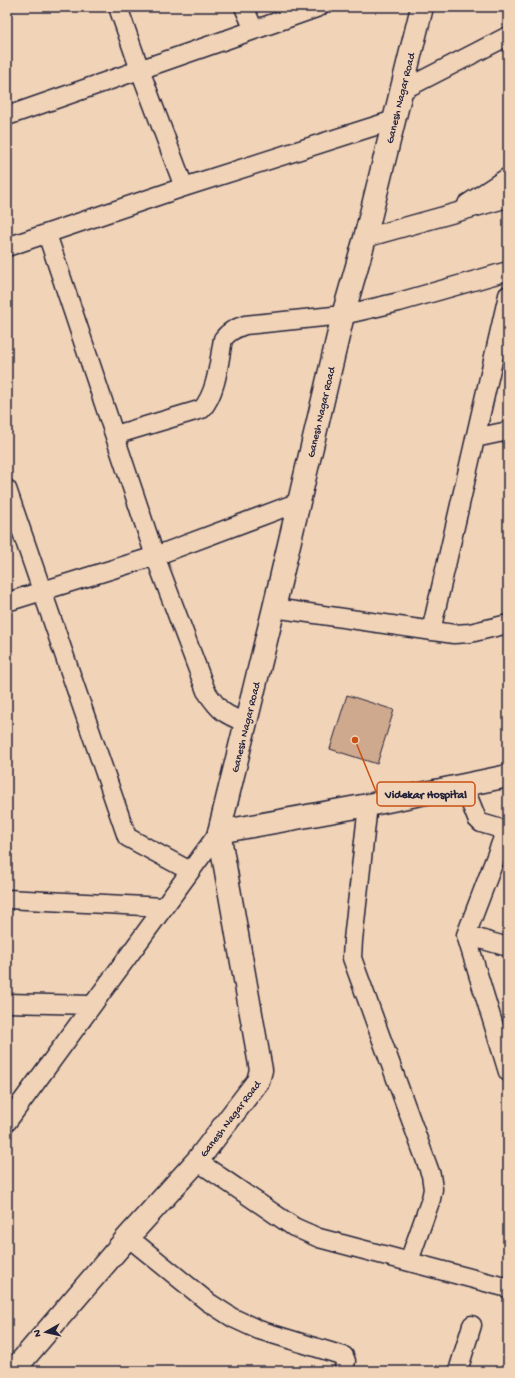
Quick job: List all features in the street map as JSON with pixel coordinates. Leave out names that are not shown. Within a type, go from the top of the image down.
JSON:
[{"type":"street","points":[[118,7],[184,187]]},
{"type":"street","points":[[244,7],[254,30]]},
{"type":"street","points":[[7,116],[319,7]]},
{"type":"street","name":"Ganesh Nagar Road","points":[[13,1371],[128,1237],[197,1161],[258,1081],[261,1070],[218,832],[274,608],[343,315],[365,238],[422,7]]},
{"type":"street","points":[[401,91],[508,36]]},
{"type":"street","points":[[7,247],[184,187],[394,120]]},
{"type":"street","points":[[451,214],[508,177]]},
{"type":"street","points":[[365,238],[508,198]]},
{"type":"street","points":[[47,234],[155,556],[206,691],[215,704],[226,714],[246,723]]},
{"type":"street","points":[[115,434],[202,409],[212,393],[224,339],[228,333],[234,329],[245,325],[343,315],[399,302],[508,271]]},
{"type":"street","points":[[431,631],[508,295]]},
{"type":"street","points":[[475,438],[508,431]]},
{"type":"street","points":[[7,489],[127,837],[190,871]]},
{"type":"street","points":[[7,602],[155,556],[299,502]]},
{"type":"street","points":[[274,608],[454,634],[470,633],[508,624]]},
{"type":"street","points":[[7,1122],[218,832],[368,805],[463,784],[508,776]]},
{"type":"street","points":[[463,784],[477,819],[481,823],[507,830],[466,935],[508,1072]]},
{"type":"street","points":[[368,805],[352,958],[431,1175],[433,1189],[431,1199],[409,1261]]},
{"type":"street","points":[[7,899],[164,907]]},
{"type":"street","points":[[466,935],[508,947]]},
{"type":"street","points":[[7,1003],[92,1005]]},
{"type":"street","points":[[197,1161],[294,1227],[319,1238],[508,1288]]},
{"type":"street","points":[[128,1237],[208,1302],[233,1318],[259,1330],[344,1356],[346,1362],[343,1371]]},
{"type":"street","points":[[458,1371],[472,1325]]},
{"type":"building","points":[[347,695],[394,710],[377,764],[330,749]]},
{"type":"place","name":"Videkar Hospital","points":[[355,740]]}]
